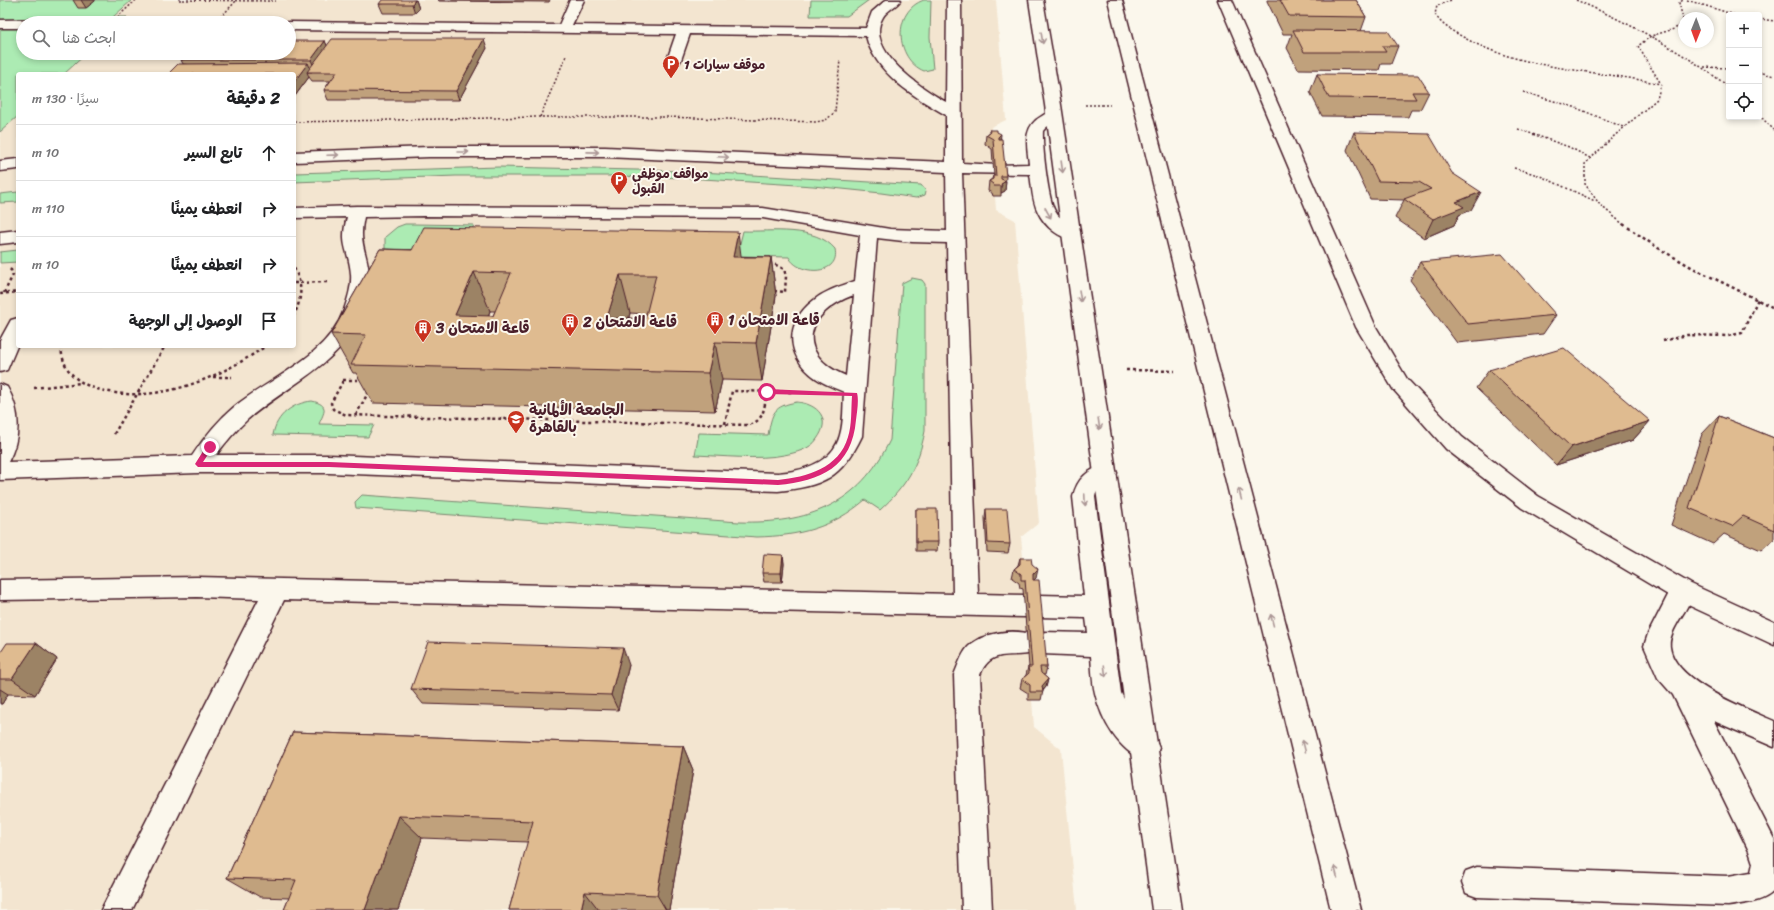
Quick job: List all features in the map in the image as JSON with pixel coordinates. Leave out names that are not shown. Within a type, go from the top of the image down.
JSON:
[{"type":"main road","points":[[564,28],[577,0]]},
{"type":"main road","points":[[894,0],[882,10],[877,17],[872,32],[875,49],[889,66],[928,98],[954,113]]},
{"type":"main road","points":[[954,0],[955,237],[966,604]]},
{"type":"main road","points":[[1036,0],[1054,110],[1167,910]]},
{"type":"main road","points":[[1115,0],[1346,910]]},
{"type":"main road","points":[[1225,0],[1366,327],[1400,384],[1454,443],[1530,502],[1682,591],[1774,634]]},
{"type":"main road","points":[[0,24],[16,24]]},
{"type":"main road","points":[[296,26],[872,32]]},
{"type":"main road","points":[[674,60],[684,30]]},
{"type":"main road","points":[[1054,110],[1039,124],[1035,131],[1039,169],[1046,210],[1051,218],[1071,234]]},
{"type":"main road","points":[[296,144],[543,139],[685,142],[954,161],[998,169],[1039,169]]},
{"type":"main road","points":[[296,157],[429,152],[605,152],[954,161]]},
{"type":"main road","points":[[0,166],[16,164]]},
{"type":"main road","points":[[0,178],[16,176]]},
{"type":"main road","points":[[296,213],[357,211],[762,213],[812,219],[869,232],[955,237]]},
{"type":"main road","points":[[198,464],[219,435],[240,414],[304,369],[325,350],[352,314],[358,298],[360,282],[352,240],[353,226],[357,211]]},
{"type":"main road","points":[[0,471],[198,464],[329,464],[778,482],[799,480],[819,474],[834,464],[846,450],[852,436],[869,232]]},
{"type":"main road","points":[[0,238],[16,236]]},
{"type":"main road","points":[[855,388],[839,383],[818,370],[805,355],[801,342],[801,331],[806,319],[814,309],[837,293],[865,284]]},
{"type":"main road","points":[[0,365],[3,353],[16,329]]},
{"type":"main road","points":[[0,392],[9,424],[8,437],[0,457]]},
{"type":"main road","points":[[1106,473],[1089,481],[1085,488],[1084,497],[1108,693],[1120,723],[1131,737],[1145,748]]},
{"type":"main road","points":[[0,590],[197,588],[278,589],[1098,608]]},
{"type":"main road","points":[[116,910],[278,589]]},
{"type":"main road","points":[[1477,882],[1728,891],[1758,886],[1767,877],[1768,863],[1762,846],[1683,688],[1664,667],[1657,646],[1662,631],[1682,591]]},
{"type":"main road","points":[[977,910],[967,675],[970,664],[977,654],[986,648],[997,644],[1035,643],[1102,645]]},
{"type":"main road","points":[[1683,688],[1714,707],[1774,734]]},
{"type":"path","points":[[119,16],[136,0]]},
{"type":"path","points":[[222,16],[238,0]]},
{"type":"path","points":[[1451,0],[1437,6],[1434,14],[1440,22],[1470,43],[1525,61],[1570,70],[1644,80],[1661,84]]},
{"type":"path","points":[[1576,0],[1651,35],[1704,67],[1726,85]]},
{"type":"path","points":[[1683,0],[1679,3],[1683,16],[1683,21],[1680,25],[1651,35],[1638,46],[1661,84],[1658,98],[1623,127],[1584,165],[1583,176],[1586,188],[1609,215],[1628,228],[1680,261],[1774,308]]},
{"type":"path","points":[[1687,0],[1726,12]]},
{"type":"path","points":[[1762,19],[1774,21]]},
{"type":"path","points":[[540,117],[579,28]]},
{"type":"path","points":[[296,122],[540,117],[665,118],[804,123],[826,120],[835,112],[842,31]]},
{"type":"path","points":[[1704,67],[1726,68]]},
{"type":"path","points":[[1762,73],[1774,76]]},
{"type":"path","points":[[1523,92],[1566,103],[1623,127]]},
{"type":"path","points":[[1054,110],[1142,106]]},
{"type":"path","points":[[1762,118],[1774,130]]},
{"type":"path","points":[[1518,129],[1569,147],[1590,158]]},
{"type":"path","points":[[1514,168],[1538,175],[1576,194],[1596,201]]},
{"type":"path","points":[[765,264],[777,265],[785,270],[787,274],[785,292]]},
{"type":"path","points":[[2,268],[11,270],[13,275],[4,293]]},
{"type":"path","points":[[296,271],[302,292],[296,309]]},
{"type":"path","points":[[769,291],[837,293]]},
{"type":"path","points":[[0,294],[16,292]]},
{"type":"path","points":[[1662,341],[1687,335],[1728,336],[1742,333],[1758,300]]},
{"type":"path","points":[[61,348],[61,357],[65,367],[71,376],[81,383],[96,389],[116,393],[137,394],[174,388],[212,377],[245,361],[263,348]]},
{"type":"path","points":[[94,467],[164,348]]},
{"type":"path","points":[[1091,370],[1210,372]]},
{"type":"path","points":[[343,380],[331,403],[333,409],[346,415],[748,425],[760,420],[763,417],[767,392]]},
{"type":"path","points":[[32,388],[81,383]]},
{"type":"path","points":[[725,424],[732,391],[796,392]]},
{"type":"shaded area","name":"الجامعة الألمانية بالقاهرة","points":[[0,0],[996,0],[1006,120],[991,127],[992,139],[1005,191],[1000,193],[1001,196],[995,196],[996,210],[1015,220],[1039,523],[1021,537],[1024,567],[1036,578],[1031,583],[1039,681],[1046,687],[1040,694],[1041,700],[1032,700],[1034,727],[1061,749],[1077,910],[0,910]]},
{"type":"green space","points":[[0,0],[132,0],[114,16],[16,16],[16,60],[79,60],[66,72],[16,72],[16,118],[0,132]]},
{"type":"green space","points":[[811,0],[869,0],[847,16],[810,16]]},
{"type":"green space","points":[[924,0],[931,0],[930,37],[933,69],[924,71],[914,65],[907,56],[901,35],[902,24],[906,14],[914,6]]},
{"type":"green space","points":[[499,167],[684,171],[921,185],[926,191],[925,195],[916,198],[813,186],[687,178],[614,176],[456,176],[296,182],[296,173]]},
{"type":"green space","points":[[16,192],[16,202],[0,203],[0,194]]},
{"type":"green space","points":[[405,224],[474,225],[462,250],[385,258],[385,237],[397,227]]},
{"type":"green space","points":[[743,231],[792,231],[816,236],[826,241],[835,249],[835,258],[832,264],[825,268],[809,270],[801,268],[789,257],[737,256]]},
{"type":"green space","points":[[16,250],[16,262],[0,263],[0,252]]},
{"type":"green space","points":[[912,278],[922,280],[925,284],[925,431],[919,455],[910,475],[897,493],[880,510],[865,500],[853,510],[814,529],[787,535],[757,537],[356,508],[355,502],[362,495],[739,522],[764,522],[809,514],[829,506],[847,495],[863,481],[877,462],[890,440],[902,283]]},
{"type":"green space","points":[[312,401],[321,405],[324,410],[319,424],[374,425],[368,437],[273,435],[278,422],[286,411],[298,404]]},
{"type":"green space","points":[[797,402],[805,403],[817,409],[823,419],[821,432],[817,439],[807,448],[798,452],[763,457],[695,455],[699,433],[768,435],[771,421],[778,408]]},
{"type":"building","points":[[382,0],[415,0],[412,4],[379,4]]},
{"type":"building","points":[[1280,0],[1356,0],[1366,17],[1289,16]]},
{"type":"building","points":[[1293,30],[1388,31],[1398,46],[1382,46],[1386,52],[1304,52]]},
{"type":"building","points":[[332,39],[484,39],[456,91],[324,90],[337,72],[307,72]]},
{"type":"building","points":[[296,41],[325,41],[311,60],[296,60]]},
{"type":"building","points":[[308,63],[296,79],[296,72],[170,72],[178,64]]},
{"type":"building","points":[[1317,74],[1418,75],[1429,92],[1412,92],[1416,99],[1329,98]]},
{"type":"building","points":[[989,130],[997,130],[997,132],[1001,134],[998,139],[1002,139],[1006,176],[1001,176],[1001,179],[1006,181],[1001,184],[1002,186],[994,186],[989,181],[993,179],[993,176],[996,176],[993,139],[986,135],[990,132]]},
{"type":"building","points":[[1354,132],[1429,134],[1452,173],[1481,192],[1456,202],[1464,207],[1433,219],[1404,199],[1431,189],[1419,182],[1378,181]]},
{"type":"building","points":[[424,227],[738,232],[733,257],[771,257],[756,343],[715,342],[708,373],[351,365],[366,335],[331,334],[380,249],[412,250]],"holes":[[[474,272],[511,273],[493,316],[455,315]],[[620,275],[656,275],[645,319],[607,318]]]},
{"type":"building","points":[[1502,254],[1556,315],[1468,324],[1420,262]]},
{"type":"building","points":[[1564,348],[1650,421],[1571,447],[1489,370]]},
{"type":"building","points":[[1719,416],[1774,438],[1774,530],[1743,516],[1732,526],[1689,508]]},
{"type":"building","points":[[916,509],[937,509],[938,542],[916,542]]},
{"type":"building","points":[[986,509],[1007,509],[1010,544],[988,543]]},
{"type":"building","points":[[764,554],[783,555],[781,573],[762,573]]},
{"type":"building","points":[[1020,558],[1031,558],[1032,564],[1038,569],[1033,574],[1033,580],[1039,580],[1047,667],[1040,667],[1041,673],[1048,679],[1042,686],[1043,692],[1030,692],[1030,685],[1022,679],[1029,673],[1028,667],[1032,667],[1025,580],[1021,580],[1021,574],[1014,569],[1020,564]]},
{"type":"building","points":[[428,642],[623,648],[611,695],[411,689]]},
{"type":"building","points":[[7,643],[36,643],[12,679],[0,679],[0,652]]},
{"type":"building","points":[[293,732],[683,746],[657,895],[585,892],[581,910],[509,910],[533,821],[399,816],[365,910],[284,910],[296,880],[227,878]]},
{"type":"place","name":"موقف سيارات 1","points":[[671,79]]},
{"type":"place","name":"مواقف موظفي القبول","points":[[619,195]]},
{"type":"place","name":"قاعة الامتحان 1","points":[[715,335]]},
{"type":"place","name":"قاعة الامتحان 2","points":[[570,337]]},
{"type":"place","name":"قاعة الامتحان 3","points":[[423,343]]},
{"type":"place","name":"الجامعة الألمانية بالقاهرة","points":[[516,434]]},
{"type":"route","points":[[210,447],[198,464],[329,464],[778,482],[799,480],[819,474],[834,464],[846,450],[852,436],[855,394],[767,392]]}]
